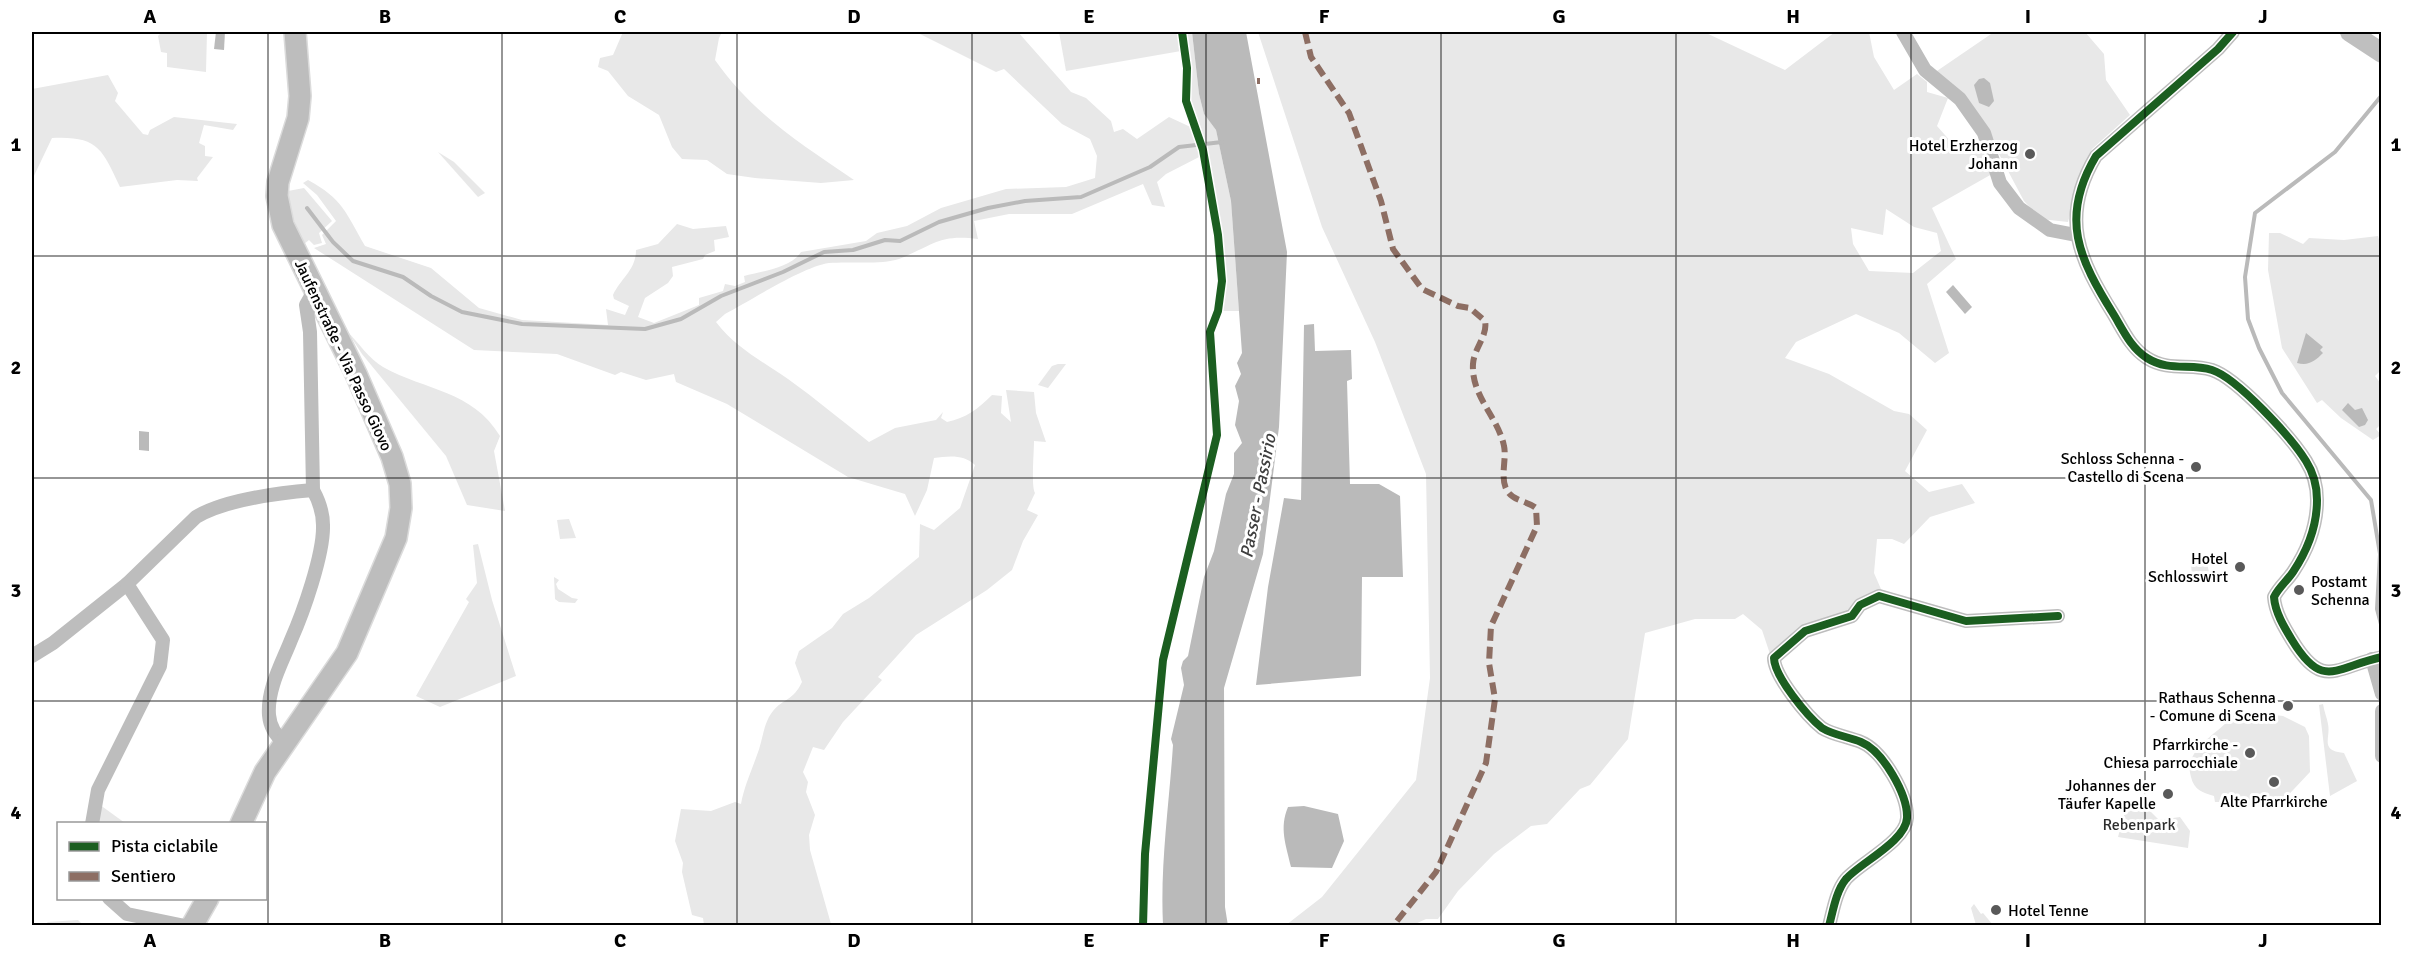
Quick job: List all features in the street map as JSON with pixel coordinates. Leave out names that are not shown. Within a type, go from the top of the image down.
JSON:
[{"type":"main road","name":"Jaufenstraße - Via Passo Giovo","points":[[242,822],[265,772],[347,653],[396,538],[401,508],[400,484],[392,457],[356,374],[283,225],[277,196],[284,157],[298,118],[300,96],[295,32]]},
{"type":"main road","points":[[192,926],[207,900]]},
{"type":"street","points":[[1903,32],[1925,70],[1960,99],[1984,134],[2000,183],[2019,208],[2050,230],[2076,235]]},
{"type":"street","points":[[2233,32],[2218,49],[2096,156],[2085,174],[2076,235],[2080,254],[2104,300],[2136,350],[2161,364],[2182,369],[2202,368],[2225,376],[2272,419],[2307,461],[2317,497],[2314,525],[2300,561],[2274,597],[2279,615],[2305,661],[2311,667],[2331,672],[2377,658],[2382,694]]},
{"type":"street","points":[[2350,32],[2382,53]]},
{"type":"street","points":[[284,742],[273,731],[269,716],[270,703],[322,542],[323,525],[320,504],[313,490],[310,332],[306,305],[314,291]]},
{"type":"street","points":[[32,656],[53,643],[127,584],[196,517],[208,509],[285,492],[313,490]]},
{"type":"street","points":[[92,822],[98,790],[160,666],[163,640],[127,584]]},
{"type":"street","points":[[1828,926],[1838,893],[1846,879],[1888,845],[1901,831],[1907,815],[1897,782],[1872,750],[1863,743],[1823,729],[1780,678],[1774,666],[1774,658],[1805,631],[1852,616],[1860,605],[1879,597],[1966,621],[2058,616]]},
{"type":"street","points":[[2382,711],[2382,756]]},
{"type":"street","points":[[111,900],[127,914],[185,926]]},
{"type":"green space","points":[[162,32],[207,32],[206,72],[167,67],[167,53],[161,52],[158,36]]},
{"type":"green space","points":[[623,32],[722,32],[715,60],[745,96],[778,126],[854,180],[821,183],[755,178],[727,174],[707,160],[682,159],[672,147],[659,115],[628,96],[608,71],[598,67],[600,58],[613,55]]},
{"type":"green space","points":[[916,32],[1018,32],[1071,92],[1086,98],[1111,121],[1114,132],[1123,129],[1137,139],[1169,117],[1197,130],[1186,101],[1187,68],[1182,32],[1192,32],[1199,94],[1204,114],[1216,130],[1231,201],[1239,311],[1218,311],[1220,272],[1218,233],[1203,155],[1166,174],[1157,182],[1165,207],[1152,205],[1143,184],[1072,214],[1009,214],[974,221],[978,239],[953,238],[936,242],[891,261],[829,263],[818,266],[777,285],[725,314],[716,322],[741,347],[798,387],[869,442],[895,428],[936,420],[943,412],[941,418],[947,422],[960,418],[977,409],[992,395],[1002,396],[1001,413],[1011,422],[1006,390],[1034,392],[1036,413],[1046,442],[1034,441],[1035,493],[1027,510],[1038,515],[1023,541],[1012,570],[987,590],[916,635],[878,677],[882,680],[843,722],[824,750],[813,747],[803,772],[808,782],[806,792],[815,815],[809,835],[810,850],[831,924],[704,925],[703,918],[692,915],[682,872],[683,863],[675,841],[681,809],[711,811],[735,802],[741,804],[770,716],[777,707],[795,693],[802,682],[795,663],[799,651],[832,628],[843,614],[869,598],[919,557],[920,524],[934,530],[960,508],[975,465],[961,457],[934,458],[927,490],[915,516],[905,494],[848,477],[727,404],[676,382],[674,374],[646,380],[621,372],[615,375],[557,354],[474,350],[314,248],[326,244],[322,235],[336,221],[317,195],[303,183],[308,180],[336,201],[348,216],[365,246],[431,268],[479,308],[522,320],[608,325],[606,309],[625,315],[629,306],[614,299],[613,295],[631,269],[636,250],[658,244],[677,224],[693,229],[726,226],[729,237],[714,240],[715,251],[705,255],[703,259],[672,267],[673,276],[668,283],[645,298],[638,317],[654,323],[699,305],[699,298],[723,291],[725,284],[735,286],[745,282],[744,276],[783,265],[801,252],[866,241],[877,233],[907,226],[941,208],[1006,189],[1066,187],[1095,178],[1097,156],[1090,139],[1062,124],[1004,69],[996,72]]},
{"type":"green space","points":[[1059,32],[1177,32],[1181,51],[1066,71]]},
{"type":"green space","points":[[1258,32],[1704,32],[1785,70],[1835,32],[1869,32],[1874,57],[1894,90],[1917,74],[1927,82],[1927,92],[1948,98],[1937,126],[1960,152],[1979,140],[1992,174],[1932,208],[1956,259],[1927,284],[1949,353],[1935,363],[1899,333],[1856,314],[1796,342],[1785,358],[1829,374],[1894,411],[1909,414],[1927,430],[1905,471],[1929,492],[1962,484],[1975,503],[1930,517],[1904,544],[1892,539],[1877,539],[1874,573],[1884,596],[1821,624],[1774,666],[1762,630],[1743,614],[1735,619],[1695,619],[1645,633],[1628,739],[1590,785],[1580,789],[1547,824],[1531,826],[1494,854],[1458,891],[1438,919],[1426,919],[1413,925],[1286,925],[1322,897],[1416,780],[1430,678],[1426,474],[1375,342],[1322,227]],"holes":[[[1886,209],[1914,227],[1937,233],[1941,251],[1913,273],[1869,271],[1853,244],[1851,228],[1883,235]]]},
{"type":"green space","points":[[1994,32],[2085,32],[2104,54],[2106,80],[2130,115],[2092,149],[2081,173],[2068,222],[2041,219],[2024,201],[1991,139],[1934,73]]},
{"type":"green space","points":[[108,75],[118,93],[115,101],[143,134],[148,135],[150,130],[174,117],[237,124],[233,130],[204,125],[199,143],[205,146],[205,156],[213,157],[197,178],[198,181],[177,180],[120,187],[108,163],[96,147],[89,142],[67,138],[52,138],[32,180],[32,89]]},
{"type":"green space","points":[[438,152],[454,162],[485,193],[478,197]]},
{"type":"green space","points":[[304,188],[332,221],[319,233],[322,243],[314,245],[309,240],[304,244],[289,209],[288,191]]},
{"type":"green space","points":[[2269,233],[2280,233],[2303,244],[2309,238],[2344,240],[2378,236],[2382,250],[2382,369],[2375,376],[2381,384],[2382,423],[2376,429],[2381,435],[2373,440],[2341,418],[2322,400],[2317,403],[2282,348],[2268,270]]},
{"type":"green space","points":[[347,331],[378,364],[399,375],[462,400],[489,421],[500,436],[494,451],[505,511],[467,505],[446,456],[362,354]]},
{"type":"green space","points":[[1066,364],[1048,388],[1038,385],[1052,366]]},
{"type":"green space","points":[[569,519],[576,538],[560,539],[557,520]]},
{"type":"green space","points":[[478,544],[492,600],[516,676],[440,707],[416,696],[469,602],[466,599],[477,583],[473,545]]},
{"type":"green space","points":[[2207,563],[2210,577],[2193,580],[2191,566]]},
{"type":"green space","points":[[554,577],[559,580],[556,584],[558,589],[578,599],[575,603],[559,602],[555,599]]},
{"type":"green space","points":[[2323,704],[2329,729],[2329,746],[2336,752],[2344,753],[2357,781],[2330,796],[2319,705]]},
{"type":"green space","points":[[2241,711],[2283,716],[2305,727],[2309,736],[2310,772],[2279,805],[2215,802],[2214,796],[2200,790],[2192,781],[2190,768],[2195,753],[2233,715]]},
{"type":"green space","points":[[96,802],[124,822],[92,822]]},
{"type":"green space","name":"Rebenpark","points":[[2143,804],[2159,820],[2180,817],[2190,831],[2188,848],[2118,837],[2125,811]]},
{"type":"green space","points":[[1974,904],[1993,925],[1976,925],[1971,908]]},
{"type":"green space","points":[[78,920],[83,925],[49,925],[47,922]]},
{"type":"water","points":[[216,32],[225,32],[224,50],[214,49]]},
{"type":"water","name":"Passer - Passirio","points":[[1192,32],[1246,32],[1287,252],[1279,427],[1263,554],[1224,688],[1225,907],[1228,926],[1163,925],[1162,903],[1173,745],[1171,739],[1184,685],[1181,668],[1188,656],[1204,577],[1214,551],[1226,494],[1234,474],[1234,453],[1242,443],[1235,425],[1239,401],[1235,386],[1241,374],[1237,363],[1242,353],[1231,201],[1216,130],[1204,114],[1199,94]]},
{"type":"water","points":[[1984,78],[1990,83],[1994,101],[1989,107],[1979,103],[1974,85],[1979,79]]},
{"type":"water","points":[[1953,285],[1972,307],[1965,314],[1946,292]]},
{"type":"water","points":[[1314,324],[1315,351],[1351,350],[1352,379],[1347,381],[1350,484],[1379,484],[1400,496],[1403,577],[1362,577],[1361,676],[1256,685],[1268,587],[1284,498],[1301,500],[1304,325]]},
{"type":"water","points":[[2306,333],[2323,347],[2320,350],[2323,353],[2312,362],[2297,363]]},
{"type":"water","points":[[2348,403],[2355,410],[2362,408],[2368,420],[2365,425],[2359,427],[2342,410]]},
{"type":"water","points":[[139,431],[149,432],[149,451],[139,450]]},
{"type":"water","points":[[1304,806],[1338,814],[1344,841],[1332,868],[1291,867],[1284,837],[1285,815],[1288,807]]},
{"type":"waterway","points":[[2382,95],[2335,152],[2255,213],[2245,277],[2248,319],[2259,348],[2282,393],[2371,500],[2380,554],[2377,609],[2382,628]]},
{"type":"waterway","points":[[307,208],[333,242],[353,261],[403,277],[431,296],[462,312],[522,324],[645,329],[681,319],[721,296],[783,272],[824,252],[853,250],[885,240],[900,241],[939,222],[988,208],[1025,201],[1081,197],[1150,167],[1179,147],[1222,142]]},
{"type":"marked path","points":[[1305,32],[1311,57],[1349,113],[1381,201],[1393,249],[1422,289],[1458,306],[1470,308],[1485,321],[1485,332],[1473,364],[1476,386],[1501,435],[1505,457],[1505,487],[1514,497],[1536,508],[1537,526],[1491,626],[1489,663],[1495,699],[1486,763],[1436,872],[1393,926]]},
{"type":"cycle path","points":[[1143,926],[1145,854],[1163,660],[1217,435],[1210,332],[1218,311],[1222,281],[1218,235],[1203,150],[1186,101],[1187,68],[1182,32]]},
{"type":"cycle path","points":[[2233,32],[2218,49],[2096,156],[2078,199],[2076,219],[2078,238],[2091,275],[2124,333],[2136,349],[2147,358],[2163,365],[2204,368],[2223,375],[2263,410],[2289,438],[2308,465],[2317,495],[2313,528],[2298,564],[2274,597],[2280,619],[2303,656],[2313,666],[2331,671],[2382,657]]},
{"type":"cycle path","points":[[1829,926],[1835,901],[1846,879],[1899,835],[1905,827],[1906,809],[1899,786],[1878,754],[1861,742],[1822,728],[1785,685],[1775,666],[1774,658],[1805,631],[1852,616],[1860,605],[1879,596],[1966,621],[2058,616]]},
{"type":"place","name":"Hotel Erzherzog Johann","points":[[2030,154]]},
{"type":"place","name":"Schloss Schenna - Castello di Scena","points":[[2196,467]]},
{"type":"place","name":"Hotel Schlosswirt","points":[[2240,567]]},
{"type":"place","name":"Postamt Schenna","points":[[2299,590]]},
{"type":"place","name":"Rathaus Schenna - Comune di Scena","points":[[2288,706]]},
{"type":"place","name":"Pfarrkirche - Chiesa parrocchiale","points":[[2250,753]]},
{"type":"place","name":"Alte Pfarrkirche","points":[[2274,782]]},
{"type":"place","name":"Johannes der Täufer Kapelle","points":[[2168,794]]},
{"type":"place","name":"Hotel Tenne","points":[[1996,910]]}]
